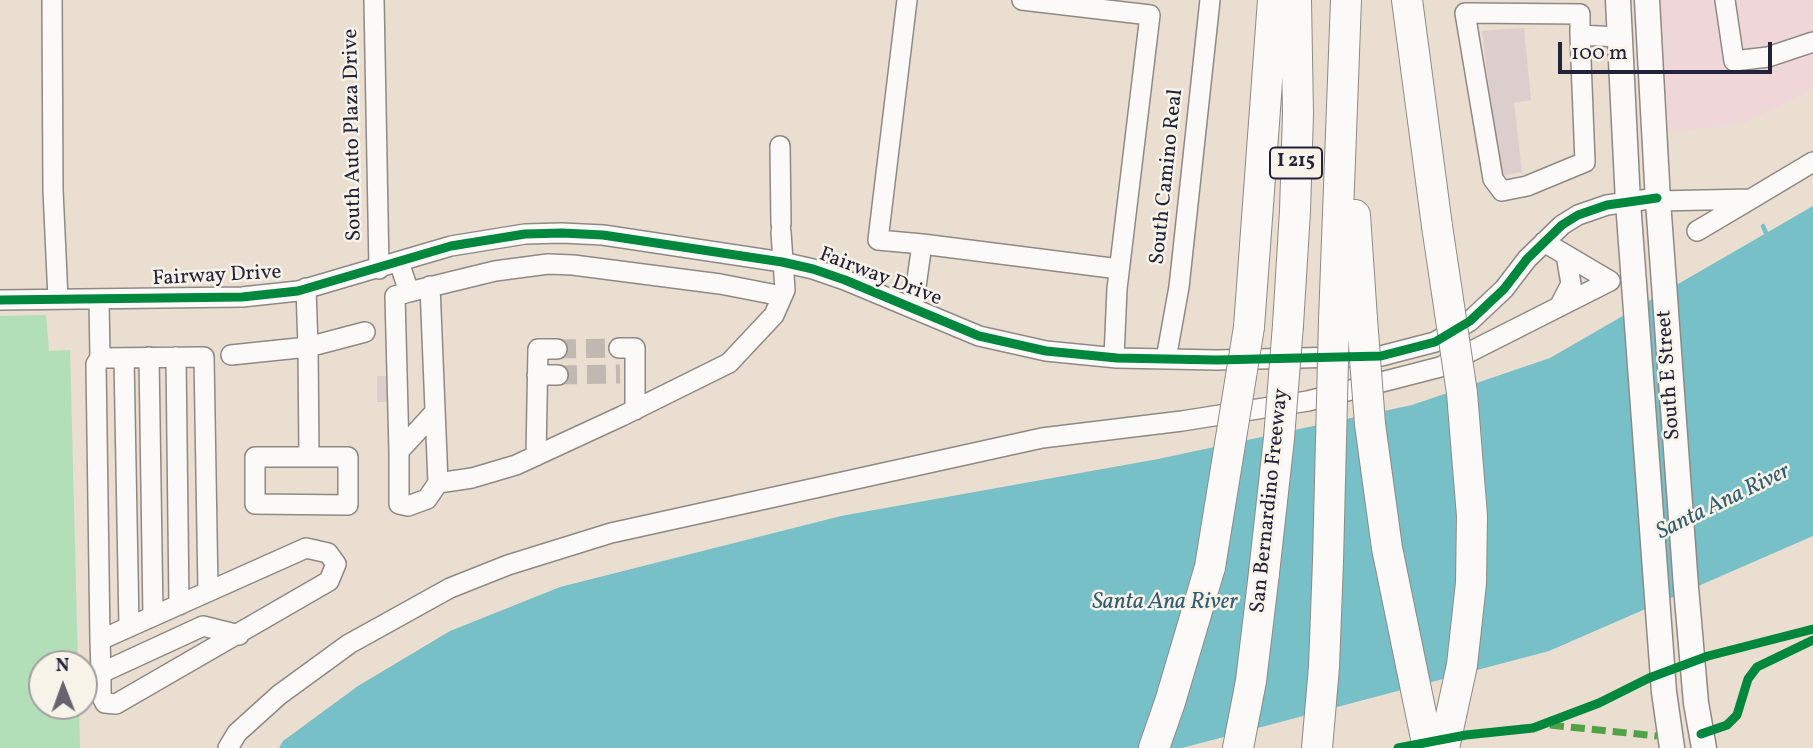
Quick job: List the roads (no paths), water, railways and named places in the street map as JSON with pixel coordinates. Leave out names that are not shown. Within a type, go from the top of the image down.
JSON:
[{"type":"highway","points":[[1176,748],[1210,567],[1249,327],[1273,0]]},
{"type":"highway","name":"San Bernardino Freeway","points":[[1238,748],[1251,681],[1264,573],[1288,325],[1298,114],[1296,0]]},
{"type":"highway","points":[[1317,748],[1324,667],[1329,524],[1348,320],[1346,0]]},
{"type":"highway","points":[[1407,0],[1462,393],[1472,516],[1471,583],[1462,665],[1444,748]]},
{"type":"highway","points":[[1348,320],[1370,424],[1387,548],[1428,748]]},
{"type":"highway","points":[[1154,748],[1210,567]]},
{"type":"main road","name":"South E Street","points":[[1618,0],[1628,202],[1664,692],[1672,748]]},
{"type":"main road","name":"South E Street","points":[[1647,0],[1662,260],[1693,679],[1704,748]]},
{"type":"street","points":[[52,0],[53,190],[58,299]]},
{"type":"street","name":"South Auto Plaza Drive","points":[[374,0],[379,269]]},
{"type":"street","points":[[907,0],[878,240],[1119,269]]},
{"type":"street","points":[[1022,0],[1150,16],[1119,269],[1114,357]]},
{"type":"street","name":"South Camino Real","points":[[1166,359],[1179,287],[1210,0]]},
{"type":"street","points":[[1725,0],[1734,61],[1768,57],[1813,42]]},
{"type":"street","points":[[1465,13],[1580,14],[1580,35],[1586,162],[1527,186],[1502,191],[1493,179],[1465,13]]},
{"type":"street","points":[[1580,35],[1619,37]]},
{"type":"street","points":[[438,483],[472,478],[516,465],[729,363],[774,315],[785,290],[780,146]]},
{"type":"street","points":[[1697,231],[1813,162]]},
{"type":"street","name":"Fairway Drive","points":[[0,300],[242,297],[306,288],[438,250],[514,235],[562,233],[603,235],[782,262],[845,279],[979,336],[1046,351],[1114,357],[1217,360],[1381,356],[1435,342],[1470,321],[1504,289],[1544,242],[1562,225],[1578,215],[1607,205],[1658,199],[1751,199]]},
{"type":"street","points":[[228,748],[237,733],[279,695],[349,644],[450,588],[508,565],[611,533],[1042,438],[1182,421],[1308,401],[1440,367],[1610,281],[1544,242]]},
{"type":"street","points":[[913,308],[922,244]]},
{"type":"street","points":[[438,250],[438,283],[434,413],[438,483],[427,499],[408,506],[399,504],[395,296],[438,283],[495,271],[548,264],[720,284],[782,296]]},
{"type":"street","points":[[1559,307],[1571,284],[1566,255]]},
{"type":"street","points":[[399,262],[409,292]]},
{"type":"street","points":[[306,288],[309,457]]},
{"type":"street","points":[[99,299],[100,358],[96,364],[100,640],[101,695],[105,703],[116,704],[329,582],[336,564],[328,552],[306,548],[100,640]]},
{"type":"street","points":[[231,355],[308,347],[365,332]]},
{"type":"street","points":[[619,348],[635,348],[627,374],[635,410]]},
{"type":"street","points":[[536,456],[538,349],[558,349]]},
{"type":"street","points":[[176,357],[179,604]]},
{"type":"street","points":[[100,358],[204,357],[208,592]]},
{"type":"street","points":[[124,358],[129,627]]},
{"type":"street","points":[[149,358],[153,616]]},
{"type":"street","points":[[537,375],[558,375]]},
{"type":"street","points":[[399,451],[434,413]]},
{"type":"street","points":[[255,457],[309,457],[348,457],[348,505],[255,504],[255,457]]},
{"type":"street","points":[[101,673],[203,626],[239,635]]},
{"type":"water","name":"Santa Ana River","points":[[1813,206],[1813,536],[1549,651],[1182,748],[279,748],[283,741],[358,686],[450,631],[560,587],[841,516],[1158,459],[1412,405],[1550,358]]},
{"type":"waterway","points":[[1763,226],[1766,233]]},
{"type":"tunnel","points":[[557,349],[619,348]]},
{"type":"tunnel","points":[[558,375],[620,374]]}]
